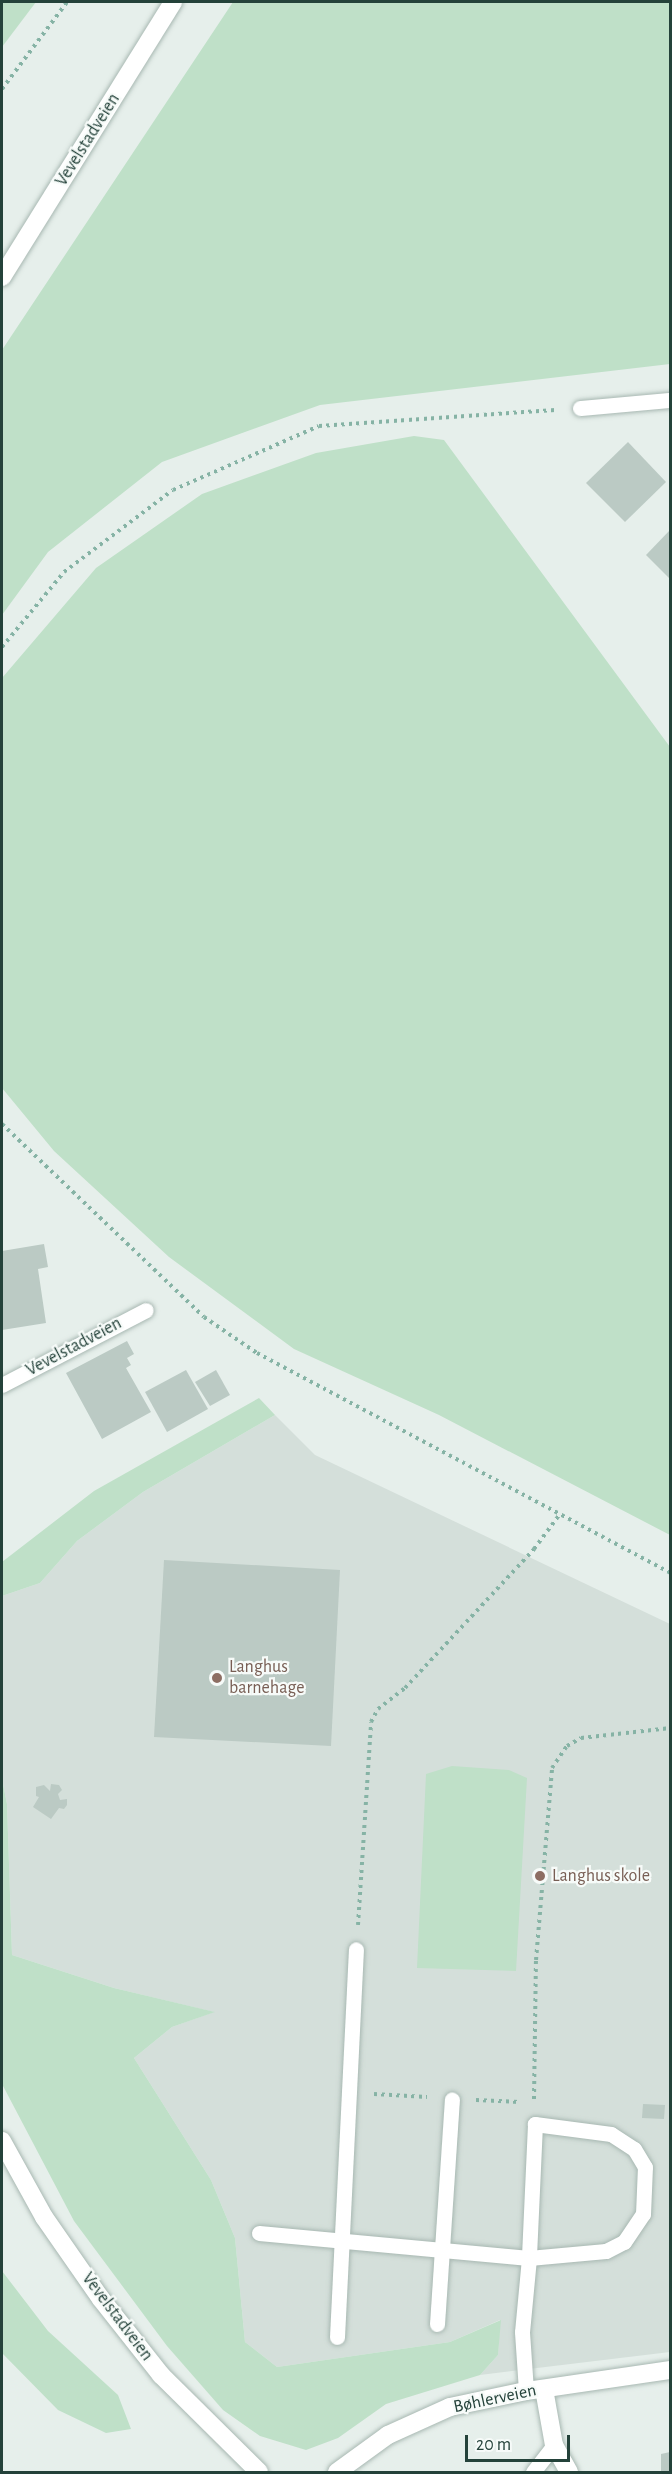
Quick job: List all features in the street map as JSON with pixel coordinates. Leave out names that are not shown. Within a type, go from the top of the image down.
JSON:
[{"type":"main road","name":"Vevelstadveien","points":[[2,276],[173,2]]},
{"type":"main road","name":"Vevelstadveien","points":[[2,2140],[44,2217],[101,2298],[161,2375],[259,2472]]},
{"type":"main road","name":"Bøhlerveien","points":[[337,2472],[418,2419],[479,2399],[670,2370]]},
{"type":"main road","points":[[535,2390],[554,2445],[569,2472]]},
{"type":"lane","points":[[580,408],[670,400]]},
{"type":"lane","name":"Vevelstadveien","points":[[2,1385],[147,1310]]},
{"type":"lane","points":[[337,2337],[356,1949]]},
{"type":"lane","points":[[437,2325],[452,2099]]},
{"type":"lane","points":[[259,2233],[529,2258],[606,2251],[624,2242],[643,2214],[645,2167],[634,2149],[611,2134],[535,2124],[529,2258],[522,2332],[535,2390]]},
{"type":"lane","points":[[533,2472],[554,2445]]},
{"type":"path","points":[[2,89],[67,2]]},
{"type":"path","points":[[2,647],[64,572],[173,490],[320,426],[580,408]]},
{"type":"path","points":[[2,1124],[204,1317],[257,1353],[670,1574]]},
{"type":"path","points":[[356,1949],[371,1722],[378,1709],[405,1688],[534,1549],[560,1514]]},
{"type":"path","points":[[535,2124],[536,1960],[552,1768],[567,1746],[581,1738],[670,1728]]},
{"type":"shaded area","points":[[275,1415],[315,1455],[670,1624],[670,2352],[480,2375],[498,2355],[500,2320],[450,2342],[277,2367],[245,2342],[235,2238],[211,2180],[134,2058],[172,2027],[214,2012],[114,1988],[12,1955],[7,1804],[2,1779],[2,1596],[40,1583],[77,1541],[143,1492]]},
{"type":"green space","points":[[2,2],[36,2],[2,47]]},
{"type":"green space","points":[[233,2],[670,2],[670,364],[320,405],[162,462],[48,552],[2,615],[2,350]]},
{"type":"green space","points":[[414,436],[444,440],[670,747],[670,1535],[439,1415],[294,1349],[169,1257],[54,1151],[2,1088],[2,678],[96,568],[202,494],[316,453]]},
{"type":"green space","points":[[259,1398],[275,1415],[143,1492],[77,1541],[40,1583],[2,1596],[2,1562],[94,1491]]},
{"type":"green space","points":[[452,1766],[509,1770],[527,1778],[516,1971],[417,1968],[426,1774]]},
{"type":"green space","points":[[2,1779],[7,1804],[12,1955],[114,1988],[215,2012],[172,2027],[134,2058],[211,2180],[235,2238],[245,2342],[277,2367],[450,2342],[501,2320],[498,2355],[480,2375],[386,2404],[338,2438],[306,2450],[260,2436],[223,2410],[167,2346],[74,2221],[2,2084]]},
{"type":"green space","points":[[2,2271],[48,2331],[118,2395],[131,2429],[106,2433],[58,2410],[2,2353]]},
{"type":"building","points":[[628,442],[666,482],[625,522],[586,483]]},
{"type":"building","points":[[670,530],[670,579],[646,555]]},
{"type":"building","points":[[44,1244],[48,1267],[38,1269],[46,1323],[2,1330],[2,1251]]},
{"type":"building","points":[[127,1341],[134,1354],[127,1358],[131,1365],[126,1368],[151,1412],[102,1439],[66,1373]]},
{"type":"building","points":[[186,1370],[208,1409],[167,1432],[145,1392]]},
{"type":"building","points":[[216,1370],[230,1395],[210,1406],[195,1382]]},
{"type":"building","points":[[164,1560],[340,1570],[331,1746],[154,1737]]},
{"type":"building","points":[[51,1784],[59,1785],[62,1790],[58,1794],[60,1800],[67,1799],[67,1805],[64,1809],[59,1808],[51,1819],[33,1807],[39,1797],[36,1796],[36,1787],[44,1785],[50,1791]]},
{"type":"building","points":[[643,2104],[665,2105],[664,2119],[642,2118]]},
{"type":"building","points":[[670,2452],[670,2472],[661,2472],[661,2454]]},
{"type":"place","name":"Langhus barnehage","points":[[217,1678]]},
{"type":"place","name":"Langhus skole","points":[[540,1876]]}]
